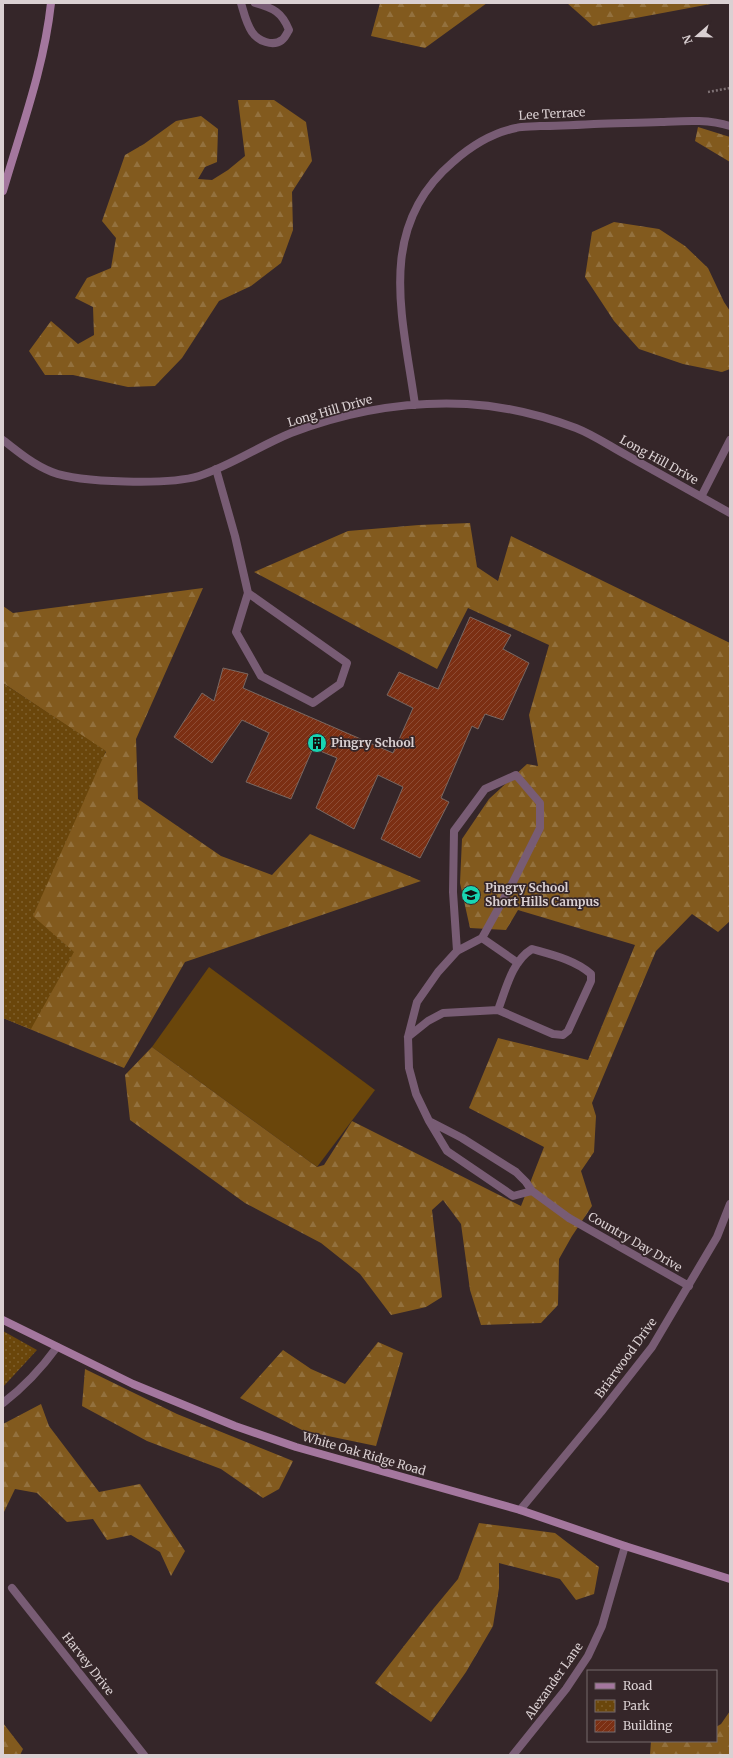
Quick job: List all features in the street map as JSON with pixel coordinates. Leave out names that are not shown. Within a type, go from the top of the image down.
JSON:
[{"type":"street","points":[[3,191],[33,93],[48,25],[51,3]]},
{"type":"street","points":[[241,3],[245,20],[253,34],[263,41],[275,43],[284,40],[289,30],[284,18],[271,7],[255,3]]},
{"type":"street","name":"Lee Terrace","points":[[415,405],[400,292],[401,253],[410,221],[417,206],[435,179],[446,167],[472,147],[496,134],[517,127],[692,121],[722,123],[730,126]]},
{"type":"street","name":"Long Hill Drive","points":[[3,440],[24,457],[52,472],[79,478],[133,481],[168,480],[197,476],[216,469],[290,434],[376,409],[415,405],[465,404],[505,408],[540,416],[579,429],[730,513]]},
{"type":"street","points":[[701,497],[730,440]]},
{"type":"street","points":[[216,469],[235,536],[248,593],[236,632],[261,676],[313,703],[340,684],[347,664],[248,593]]},
{"type":"street","points":[[457,951],[453,892],[454,831],[485,789],[516,775],[540,803],[540,828],[513,882],[482,938],[457,951],[438,972],[417,1002],[408,1036],[409,1068],[416,1094],[429,1121],[447,1151],[514,1196],[532,1192]]},
{"type":"street","points":[[482,938],[518,963]]},
{"type":"street","points":[[408,1036],[428,1021],[443,1013],[498,1010],[553,1034],[563,1036],[568,1031],[591,981],[591,974],[581,966],[553,955],[532,949],[523,954],[513,971],[498,1010]]},
{"type":"street","name":"Country Day Drive","points":[[429,1121],[462,1138],[516,1172],[526,1182],[532,1192],[569,1218],[689,1286]]},
{"type":"street","name":"Briarwood Drive","points":[[520,1510],[601,1412],[652,1347],[717,1238],[730,1204]]},
{"type":"street","name":"White Oak Ridge Road","points":[[3,1320],[133,1384],[235,1426],[296,1447],[520,1510],[625,1546],[730,1579]]},
{"type":"street","points":[[3,1403],[22,1388],[41,1369],[57,1347]]},
{"type":"street","name":"Alexander Lane","points":[[513,1755],[566,1688],[588,1656],[602,1626],[625,1546]]},
{"type":"street","name":"Harvey Drive","points":[[12,1588],[144,1755]]},
{"type":"path","points":[[708,92],[730,88]]},
{"type":"green space","points":[[380,3],[487,3],[425,48],[371,36]]},
{"type":"green space","points":[[567,3],[716,3],[593,26]]},
{"type":"green space","points":[[238,100],[274,100],[306,122],[312,161],[292,192],[293,230],[281,263],[251,286],[219,301],[182,358],[155,386],[128,387],[73,375],[45,375],[29,351],[51,321],[78,344],[94,335],[93,307],[75,298],[87,278],[111,268],[116,238],[102,221],[125,155],[144,144],[176,121],[201,116],[218,129],[217,162],[205,167],[198,179],[212,180],[228,170],[245,156]]},
{"type":"green space","points":[[698,127],[730,137],[730,162],[695,141]]},
{"type":"green space","points":[[614,222],[659,229],[685,246],[708,268],[724,302],[730,311],[730,369],[722,372],[683,364],[639,349],[614,321],[585,277],[592,232]]},
{"type":"green space","points":[[470,523],[477,567],[498,581],[511,536],[730,643],[730,921],[718,932],[692,914],[656,951],[592,1103],[596,1116],[594,1152],[581,1171],[592,1206],[559,1259],[558,1305],[541,1323],[481,1325],[470,1290],[461,1224],[443,1200],[432,1210],[442,1297],[426,1307],[391,1315],[360,1274],[321,1243],[245,1203],[130,1120],[125,1075],[152,1047],[317,1167],[324,1165],[352,1121],[521,1206],[544,1147],[469,1108],[498,1038],[588,1060],[635,945],[518,910],[506,930],[470,928],[460,883],[462,839],[489,799],[527,764],[538,766],[529,715],[549,645],[468,608],[437,669],[254,572],[348,531],[419,525]]},
{"type":"green space","points":[[203,588],[136,739],[138,799],[221,856],[272,875],[310,834],[421,881],[185,962],[124,1068],[3,1018],[3,903],[106,752],[3,683],[3,606],[13,613]]},
{"type":"green space","points":[[3,683],[106,751],[33,916],[74,952],[31,1029],[3,1018]]},
{"type":"green space","points":[[209,967],[375,1090],[317,1167],[152,1047]]},
{"type":"green space","points":[[3,1331],[37,1350],[3,1387]]},
{"type":"green space","points":[[378,1342],[403,1353],[376,1446],[304,1431],[240,1398],[283,1350],[311,1369],[345,1384]]},
{"type":"green space","points":[[85,1369],[177,1414],[293,1461],[279,1489],[263,1498],[221,1469],[147,1441],[82,1406]]},
{"type":"green space","points":[[41,1404],[49,1426],[99,1492],[140,1484],[185,1551],[171,1576],[160,1552],[131,1535],[107,1540],[93,1519],[67,1522],[37,1493],[15,1489],[3,1514],[3,1424]]},
{"type":"green space","points":[[479,1523],[555,1533],[599,1567],[594,1594],[576,1600],[560,1579],[499,1563],[499,1588],[493,1626],[466,1672],[431,1722],[375,1683],[458,1579]]},
{"type":"green space","points":[[730,1711],[730,1755],[650,1755],[651,1742],[717,1742],[717,1726],[721,1724]]},
{"type":"green space","points":[[3,1723],[23,1749],[20,1755],[3,1755]]},
{"type":"building","name":"Pingry School","points":[[470,617],[511,635],[503,649],[529,663],[503,720],[485,714],[478,729],[472,726],[441,798],[449,802],[420,858],[381,839],[403,787],[378,775],[354,829],[316,808],[337,758],[313,748],[291,799],[246,782],[269,733],[242,720],[212,763],[174,737],[202,693],[214,701],[223,668],[248,674],[243,688],[393,753],[413,708],[387,695],[399,672],[438,689]]},
{"type":"place","name":"Pingry School","points":[[317,743]]},
{"type":"place","name":"Pingry School Short Hills Campus","points":[[471,895]]}]
